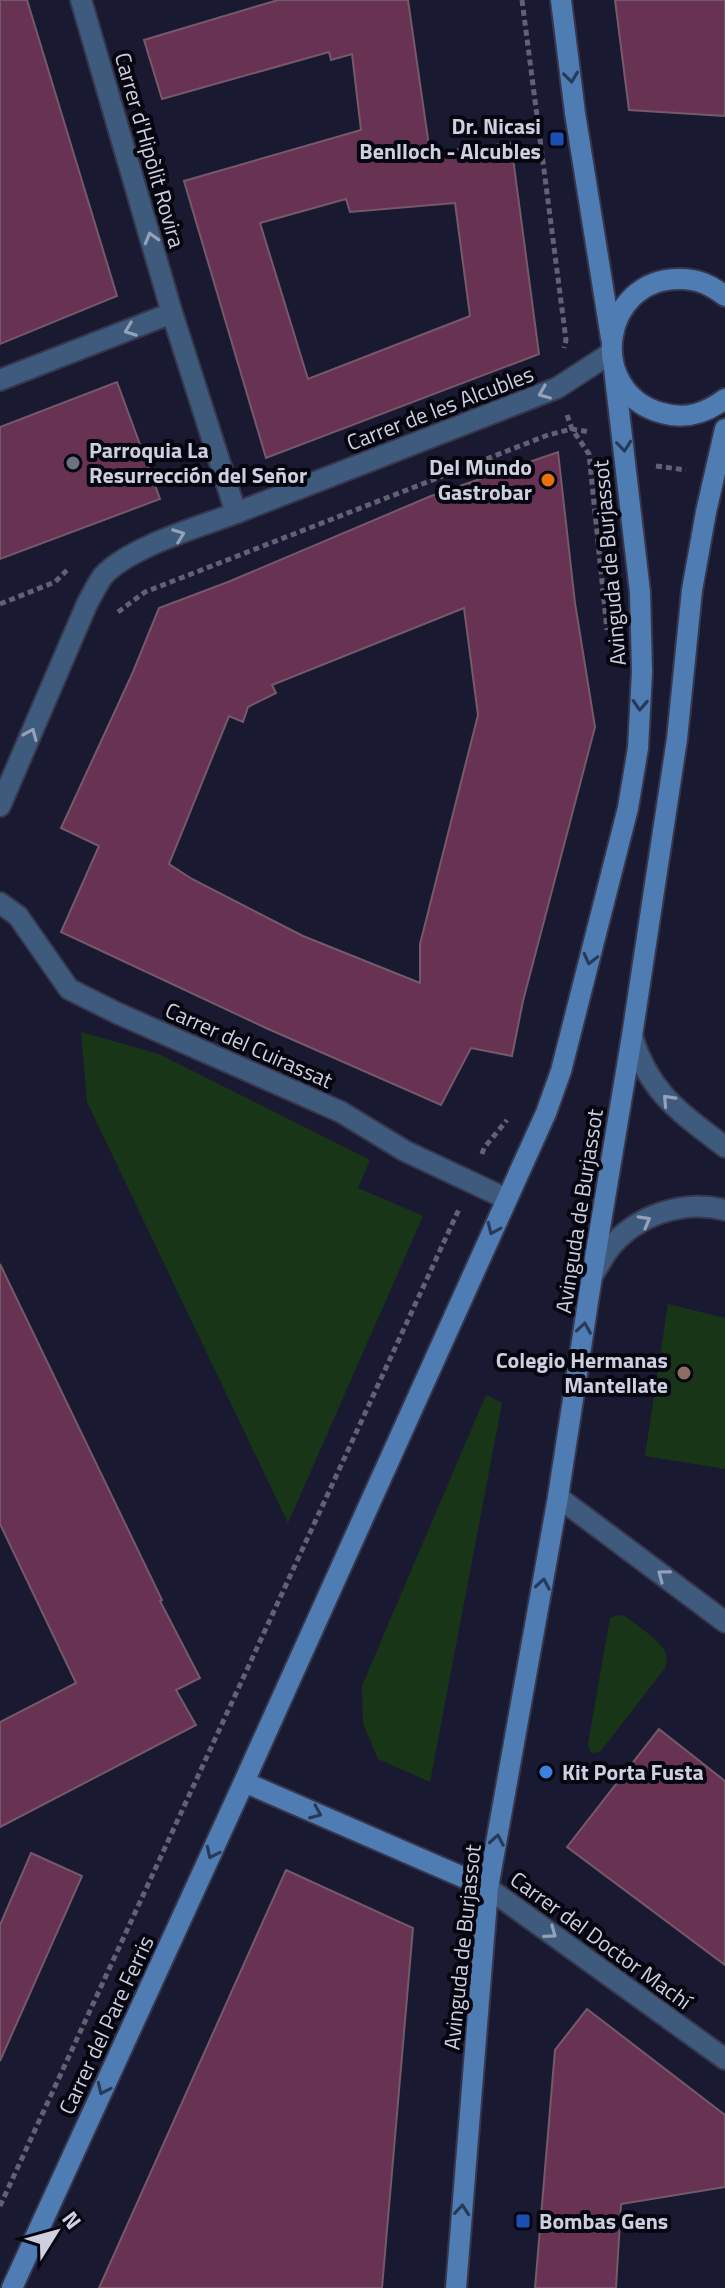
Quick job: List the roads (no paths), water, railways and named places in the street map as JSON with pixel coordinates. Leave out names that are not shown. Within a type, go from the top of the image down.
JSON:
[{"type":"main road","name":"Avinguda de Burjassot","points":[[244,1782],[546,1113],[561,1071],[628,808],[638,748],[642,672],[640,592],[612,353],[561,0]]},
{"type":"main road","points":[[725,296],[714,287],[692,279],[670,279],[647,286],[629,300],[618,316],[612,353],[619,381],[639,402],[652,410],[687,416],[710,409],[725,399]]},
{"type":"main road","name":"Avinguda de Burjassot","points":[[456,2288],[488,1888],[558,1497],[632,1036],[677,739],[692,590],[725,429]]},
{"type":"main road","points":[[244,1782],[488,1888]]},
{"type":"main road","name":"Carrer del Pare Ferris","points":[[12,2288],[244,1782]]},
{"type":"street","name":"Carrer d'Hipòlit Rovira","points":[[81,0],[172,313],[236,513]]},
{"type":"street","points":[[0,380],[172,313]]},
{"type":"street","name":"Carrer de les Alcubles","points":[[0,806],[87,604],[104,576],[122,562],[149,547],[557,388],[612,353]]},
{"type":"street","name":"Carrer del Cuirassat","points":[[0,903],[18,916],[69,989],[341,1112],[405,1151],[507,1199]]},
{"type":"street","points":[[632,1036],[638,1059],[650,1080],[672,1106],[725,1147]]},
{"type":"street","points":[[592,1276],[610,1247],[630,1229],[658,1213],[687,1205],[725,1210]]},
{"type":"street","points":[[558,1497],[725,1622]]},
{"type":"street","name":"Carrer del Doctor Machí","points":[[488,1888],[725,2059]]},
{"type":"place","name":"Dr. Nicasi Benlloch - Alcubles","points":[[557,139]]},
{"type":"place","name":"Parroquia La Resurrección del Señor","points":[[73,463]]},
{"type":"place","name":"Del Mundo Gastrobar","points":[[548,480]]},
{"type":"place","name":"Colegio Hermanas Mantellate","points":[[684,1373]]},
{"type":"place","name":"Kit Porta Fusta","points":[[546,1772]]},
{"type":"place","name":"Bombas Gens","points":[[523,2221]]}]
